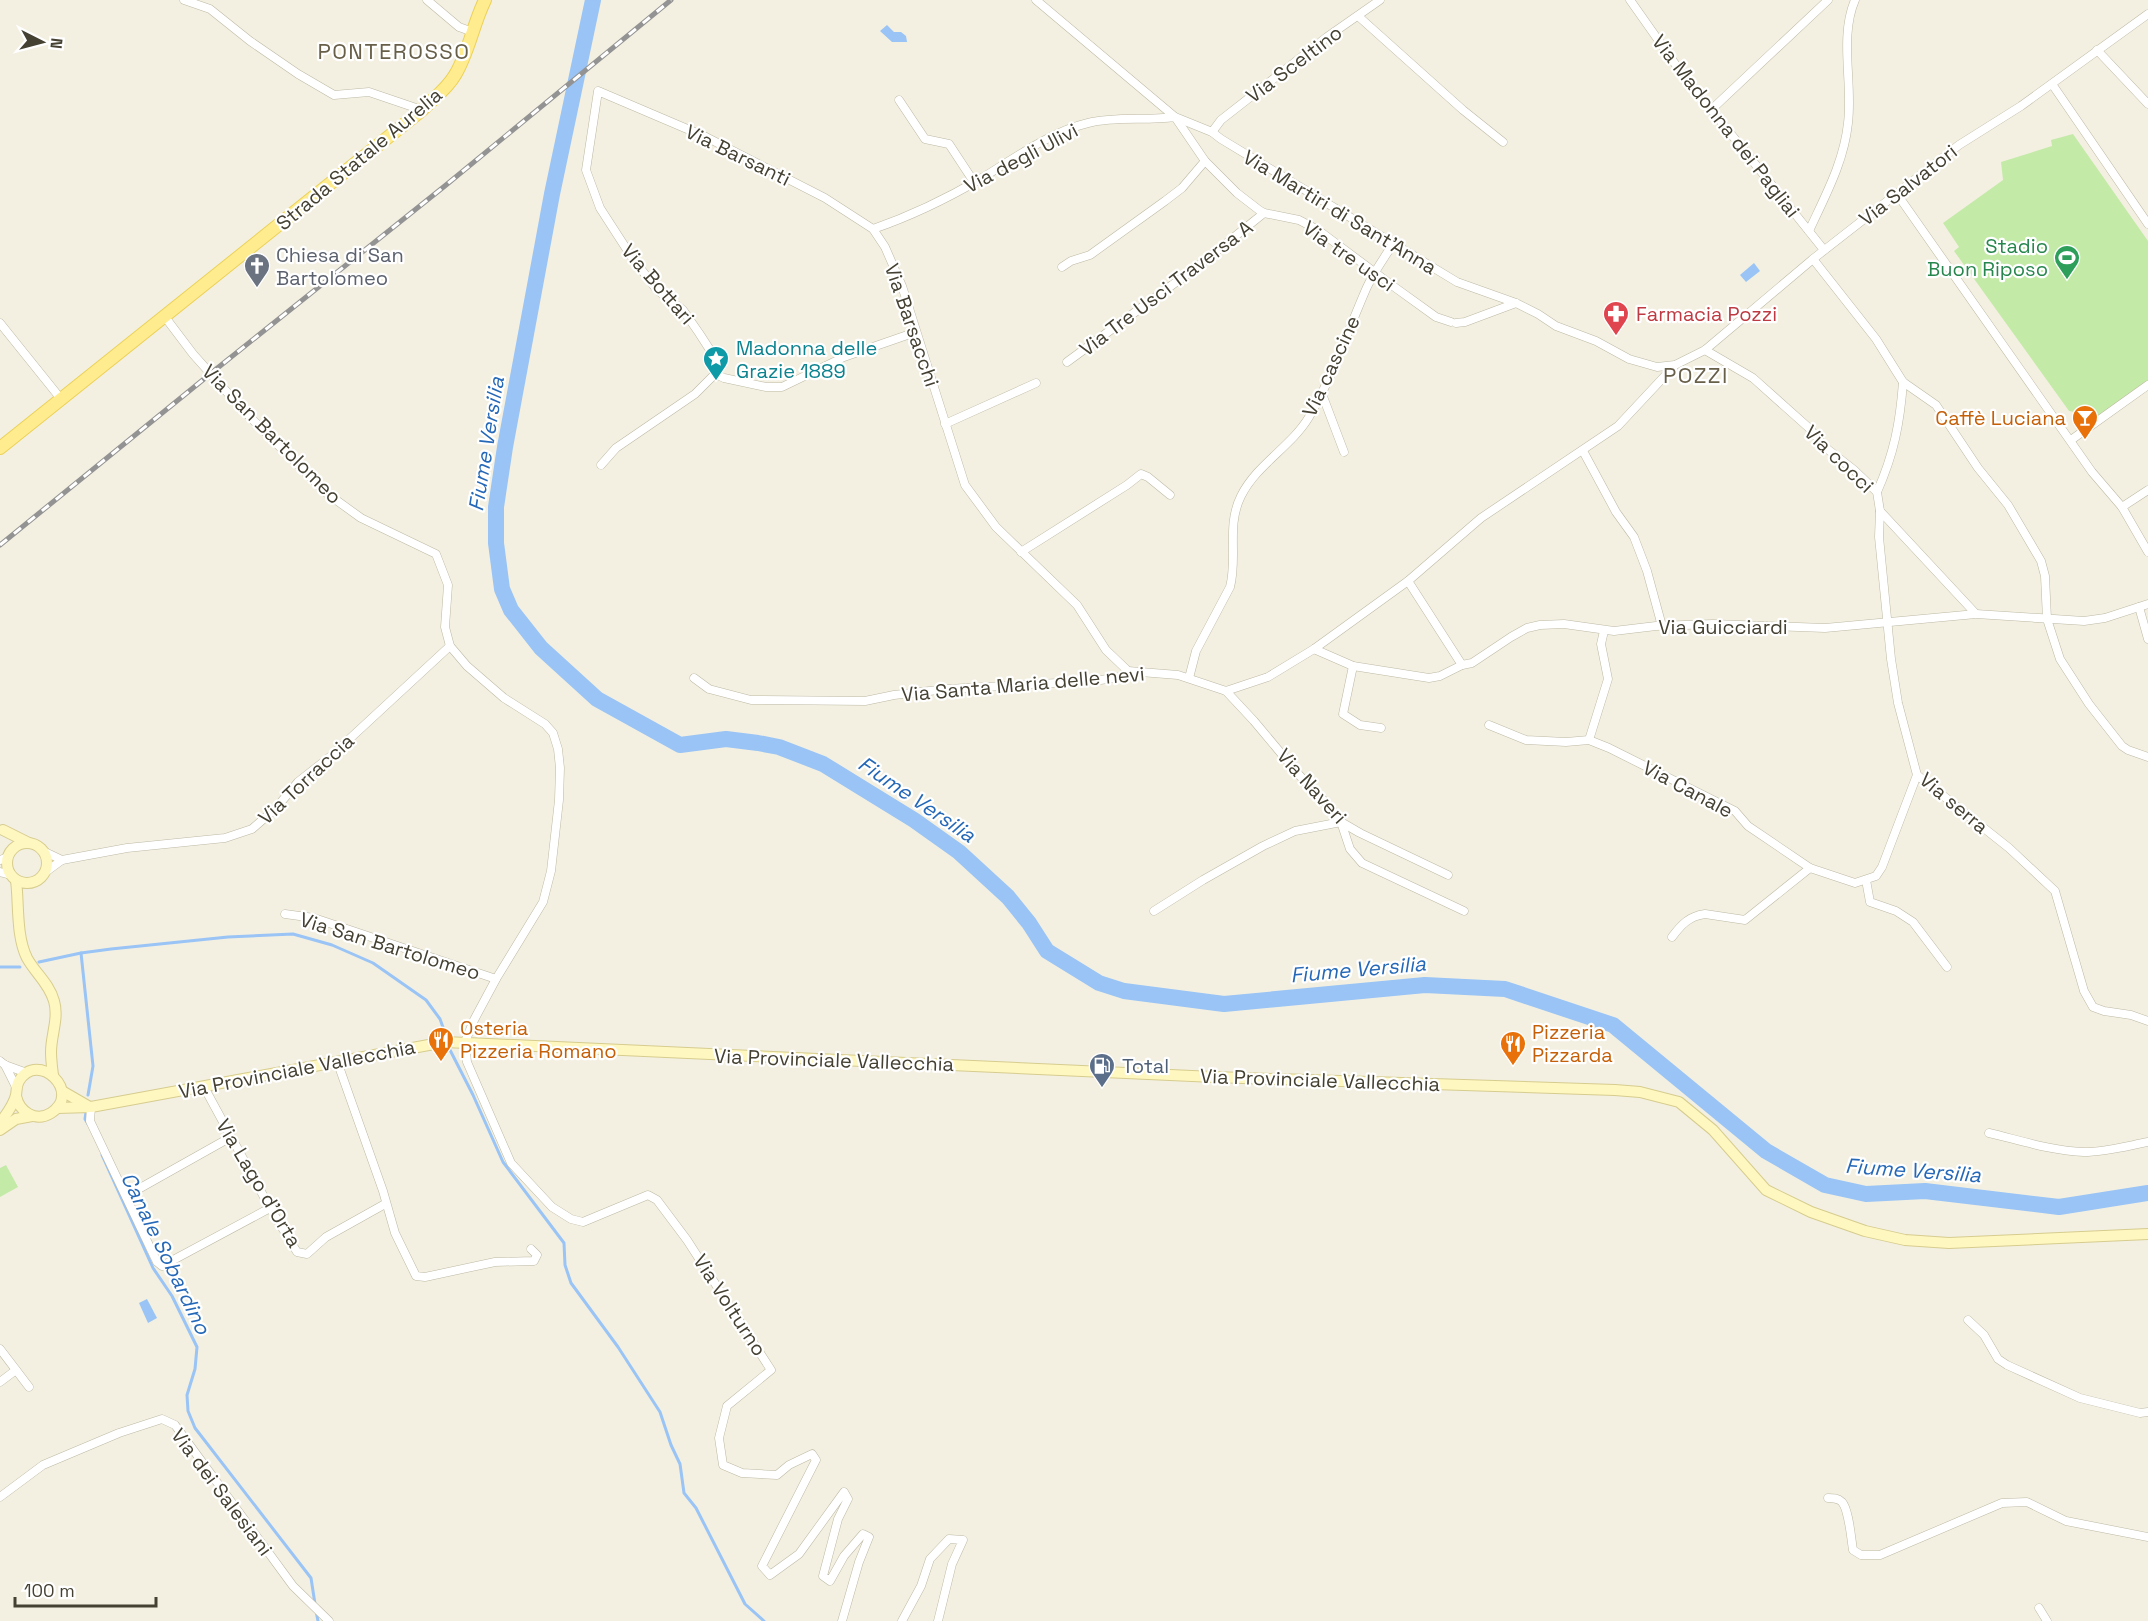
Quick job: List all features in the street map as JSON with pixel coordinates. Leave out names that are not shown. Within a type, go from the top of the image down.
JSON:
[{"type":"main road","name":"Strada Statale Aurelia","points":[[0,448],[422,110],[448,86],[464,58],[485,0]]},
{"type":"main road","points":[[1,828],[41,850],[47,862],[43,874],[34,882],[19,911]]},
{"type":"main road","points":[[1,828],[8,870],[14,878],[24,949],[28,959],[47,984],[55,1004],[56,1016],[51,1051],[53,1075]]},
{"type":"main road","points":[[7,856],[23,844],[30,844]]},
{"type":"main road","points":[[14,878],[28,883],[34,882]]},
{"type":"main road","name":"Via Provinciale Vallecchia","points":[[0,1130],[16,1119],[45,1115],[57,1108],[90,1107],[445,1042],[1214,1077],[1640,1092],[1679,1102],[1713,1130],[1766,1190],[1811,1212],[1865,1231],[1905,1240],[1949,1243],[2148,1234]]},
{"type":"main road","points":[[0,1123],[22,1076],[32,1071],[51,1051]]},
{"type":"main road","points":[[32,1071],[48,1072],[60,1085],[62,1091],[57,1108]]},
{"type":"main road","points":[[16,1091],[21,1108],[32,1116]]},
{"type":"main road","points":[[62,1091],[90,1107]]},
{"type":"street","points":[[184,0],[210,9],[250,41],[298,74],[334,95],[369,92],[422,110]]},
{"type":"street","points":[[427,0],[459,27],[472,32]]},
{"type":"street","name":"Via Martiri di Sant'Anna","points":[[1036,0],[1175,117],[1212,132],[1221,140],[1457,282],[1516,303],[1549,319],[1556,326],[1596,341],[1629,359],[1657,367],[1675,365]]},
{"type":"street","name":"Via Sceltino","points":[[1212,132],[1221,120],[1327,37],[1380,0]]},
{"type":"street","name":"Via Madonna dei Pagliai","points":[[1630,0],[1678,68],[1824,250]]},
{"type":"street","points":[[1712,109],[1828,0]]},
{"type":"street","points":[[1844,0],[1851,9]]},
{"type":"street","points":[[1809,231],[1840,163],[1845,143],[1850,104],[1848,50],[1851,9],[1855,0]]},
{"type":"street","name":"Via Salvatori","points":[[1675,365],[1705,350],[1824,250],[1959,145],[2052,84],[2148,14]]},
{"type":"street","points":[[1358,16],[1423,75],[1503,142]]},
{"type":"street","points":[[2097,50],[2148,104]]},
{"type":"street","points":[[2052,84],[2148,224]]},
{"type":"street","name":"Via Barsanti","points":[[598,91],[706,137],[825,198],[873,229]]},
{"type":"street","name":"Via Bottari","points":[[598,91],[586,170],[600,208],[625,248],[657,290],[683,310],[699,333],[710,350],[715,374]]},
{"type":"street","points":[[899,100],[925,139],[949,144],[975,182]]},
{"type":"street","name":"Via tre usci","points":[[1175,117],[1204,161],[1237,193],[1264,213],[1299,220],[1318,230],[1436,316],[1453,323],[1465,322],[1516,303]]},
{"type":"street","name":"Via degli Ulivi","points":[[873,229],[904,218],[975,182],[1033,146],[1086,123],[1114,118],[1151,120],[1175,117]]},
{"type":"street","points":[[1062,267],[1071,261],[1090,255],[1165,201],[1182,188],[1204,161]]},
{"type":"street","points":[[1897,194],[2092,472],[2122,507],[2148,552]]},
{"type":"street","name":"Via Tre Usci Traversa A","points":[[1067,362],[1198,266],[1264,213]]},
{"type":"street","name":"Via Barsacchi","points":[[873,229],[885,247],[902,286],[965,485],[996,527],[1077,605],[1106,650],[1128,671]]},
{"type":"street","name":"Via cascine","points":[[1189,678],[1196,651],[1230,587],[1233,576],[1232,524],[1240,497],[1252,478],[1303,426],[1322,394],[1368,285],[1393,244]]},
{"type":"street","points":[[1813,259],[1876,339],[1903,382],[1935,405],[1978,468],[2008,505],[2041,561],[2045,576],[2047,619],[2060,659],[2089,705],[2122,746],[2148,756]]},
{"type":"street","name":"Via San Bartolomeo","points":[[165,316],[193,354],[242,409],[325,492],[361,518],[436,554],[448,585],[446,627],[450,646],[467,666],[504,698],[545,724],[553,733],[558,749],[560,800],[551,872],[543,902],[496,979],[465,1042]]},
{"type":"street","points":[[0,323],[61,399]]},
{"type":"street","points":[[601,465],[616,448],[695,394],[715,374],[766,387],[782,387],[844,357],[916,332]]},
{"type":"street","name":"Via cocci","points":[[1705,350],[1753,378],[1809,429],[1826,448],[1877,492],[1880,511],[1976,614]]},
{"type":"street","points":[[1226,691],[1268,677],[1314,649],[1408,581],[1480,518],[1618,426],[1675,365]]},
{"type":"street","points":[[1877,492],[1887,471],[1897,437],[1903,382]]},
{"type":"street","points":[[945,424],[1036,383]]},
{"type":"street","points":[[2071,440],[2148,385]]},
{"type":"street","points":[[1322,394],[1344,452]]},
{"type":"street","points":[[1582,451],[1616,512],[1634,537],[1647,571],[1662,626]]},
{"type":"street","points":[[1021,552],[1141,474],[1170,495]]},
{"type":"street","points":[[2122,507],[2148,490]]},
{"type":"street","name":"Via serra","points":[[1880,511],[1879,537],[1884,597],[1898,703],[1917,775],[2009,848],[2055,891],[2084,991],[2093,1007],[2132,1015],[2148,1021]]},
{"type":"street","points":[[1408,581],[1462,665]]},
{"type":"street","name":"Via Guicciardi","points":[[1314,649],[1353,666],[1429,678],[1472,663],[1511,636],[1527,628],[1539,626],[1564,624],[1604,631],[1662,626],[1762,624],[1825,628],[1976,614],[2084,621],[2105,618],[2148,604]]},
{"type":"street","points":[[2139,607],[2148,639]]},
{"type":"street","points":[[1589,740],[1608,679],[1601,644],[1604,631]]},
{"type":"street","name":"Via Torraccia","points":[[43,874],[62,860],[127,848],[225,838],[252,829],[276,808],[298,782],[331,756],[450,646]]},
{"type":"street","points":[[1353,666],[1343,714],[1360,725],[1382,728]]},
{"type":"street","name":"Via Santa Maria delle nevi","points":[[694,678],[709,689],[751,700],[865,701],[894,694],[947,689],[1095,681],[1120,677],[1128,671],[1189,678],[1226,691]]},
{"type":"street","name":"Via Naveri","points":[[1226,691],[1332,809],[1341,822],[1359,833],[1448,875]]},
{"type":"street","name":"Via Canale","points":[[1489,725],[1526,740],[1566,742],[1589,740],[1675,779],[1735,811],[1748,826],[1810,868],[1855,883],[1866,880]]},
{"type":"street","points":[[1917,775],[1882,867],[1876,876],[1866,880],[1870,902],[1896,911],[1913,921],[1947,967]]},
{"type":"street","points":[[1154,911],[1263,846],[1295,831],[1341,822],[1350,849],[1362,863],[1464,911]]},
{"type":"street","points":[[41,850],[62,860]]},
{"type":"street","points":[[1672,938],[1683,922],[1698,915],[1745,920],[1810,868]]},
{"type":"street","points":[[0,872],[14,878]]},
{"type":"street","name":"Via San Bartolomeo","points":[[285,914],[314,918],[496,979]]},
{"type":"street","name":"Via Volturno","points":[[465,1042],[467,1062],[511,1163],[552,1207],[571,1219],[583,1222],[648,1195],[657,1200],[687,1240],[771,1370],[727,1406],[719,1438],[723,1465],[742,1473],[777,1475],[789,1465],[812,1454],[816,1460],[762,1566],[770,1575],[799,1554],[844,1492],[848,1499],[838,1519],[823,1576],[831,1581],[844,1557],[863,1534],[869,1537],[859,1562],[842,1621]]},
{"type":"street","points":[[337,1061],[383,1191],[395,1233],[416,1276],[425,1277],[495,1262],[534,1261],[537,1255],[531,1249]]},
{"type":"street","points":[[2,1063],[32,1071]]},
{"type":"street","points":[[2,1063],[16,1091]]},
{"type":"street","name":"Via Lago d'Orta","points":[[204,1087],[270,1208],[297,1252],[307,1254],[326,1238],[385,1204]]},
{"type":"street","points":[[90,1107],[90,1121],[157,1262],[162,1266],[270,1208]]},
{"type":"street","points":[[1989,1133],[2083,1152],[2148,1142]]},
{"type":"street","points":[[126,1196],[231,1137]]},
{"type":"street","points":[[1968,1320],[1984,1335],[1998,1359],[2007,1365],[2080,1398],[2140,1413],[2148,1412]]},
{"type":"street","points":[[0,1349],[29,1387]]},
{"type":"street","points":[[0,1382],[16,1370]]},
{"type":"street","name":"Via dei Salesiani","points":[[0,1497],[43,1465],[119,1433],[162,1419],[175,1425],[292,1586],[329,1621]]},
{"type":"street","points":[[1828,1498],[1838,1499],[1846,1508],[1853,1550],[1861,1555],[1880,1555],[2002,1503],[2027,1502],[2066,1521],[2148,1537]]},
{"type":"street","points":[[902,1621],[921,1586],[930,1559],[949,1539],[963,1540],[952,1564],[938,1621]]},
{"type":"street","points":[[2039,1608],[2047,1621]]},
{"type":"green space","points":[[2073,134],[2148,241],[2148,381],[2088,424],[2080,413],[2069,411],[1954,251],[1959,247],[1943,223],[2003,180],[2001,162],[2052,146],[2051,140]]},
{"type":"green space","points":[[6,1165],[18,1187],[0,1197],[0,1168]]},
{"type":"water","points":[[887,25],[894,32],[901,32],[906,36],[907,42],[892,42],[880,31]]},
{"type":"water","points":[[1754,263],[1760,271],[1746,282],[1740,275]]},
{"type":"water","points":[[147,1299],[157,1318],[148,1323],[139,1303]]},
{"type":"waterway","name":"Fiume Versilia","points":[[593,0],[552,194],[505,447],[496,507],[496,543],[502,589],[511,610],[541,648],[597,699],[680,745],[726,739],[758,743],[779,747],[823,764],[914,820],[959,852],[1008,897],[1029,923],[1047,951],[1099,983],[1124,991],[1224,1004],[1425,985],[1505,989],[1613,1025],[1766,1151],[1825,1185],[1866,1194],[1925,1191],[2059,1207],[2148,1193]]},
{"type":"waterway","points":[[39,962],[111,949],[228,937],[293,934],[332,945],[373,963],[426,1000],[440,1019],[445,1033]]},
{"type":"waterway","name":"Canale Sobardino","points":[[81,953],[93,1066],[88,1095]]},
{"type":"waterway","points":[[0,967],[20,967]]},
{"type":"waterway","points":[[450,1050],[503,1162],[564,1243],[565,1265],[571,1283],[618,1347],[660,1412],[680,1464],[684,1493],[696,1508],[745,1604],[764,1621]]},
{"type":"waterway","name":"Canale Sobardino","points":[[86,1112],[85,1119],[88,1124]]},
{"type":"waterway","name":"Canale Sobardino","points":[[102,1155],[153,1268],[172,1296],[197,1347],[195,1369],[187,1395],[188,1411],[195,1428],[311,1578],[315,1604]]},
{"type":"waterway","name":"Canale Sobardino","points":[[316,1611],[318,1621]]},
{"type":"railway","points":[[0,545],[671,0]]},
{"type":"place","name":"Stadio Buon Riposo","points":[[2067,281]]},
{"type":"place","name":"Chiesa di San Bartolomeo","points":[[257,289]]},
{"type":"place","name":"Farmacia Pozzi","points":[[1616,337]]},
{"type":"place","name":"Madonna delle Grazie 1889","points":[[716,382]]},
{"type":"place","name":"Caffè Luciana","points":[[2085,441]]},
{"type":"place","name":"Osteria Pizzeria Romano","points":[[441,1063]]},
{"type":"place","name":"Pizzeria Pizzarda","points":[[1513,1067]]},
{"type":"place","name":"Total","points":[[1102,1089]]},
{"type":"district","name":"PONTEROSSO","points":[[394,51]]},
{"type":"district","name":"POZZI","points":[[1696,375]]}]
